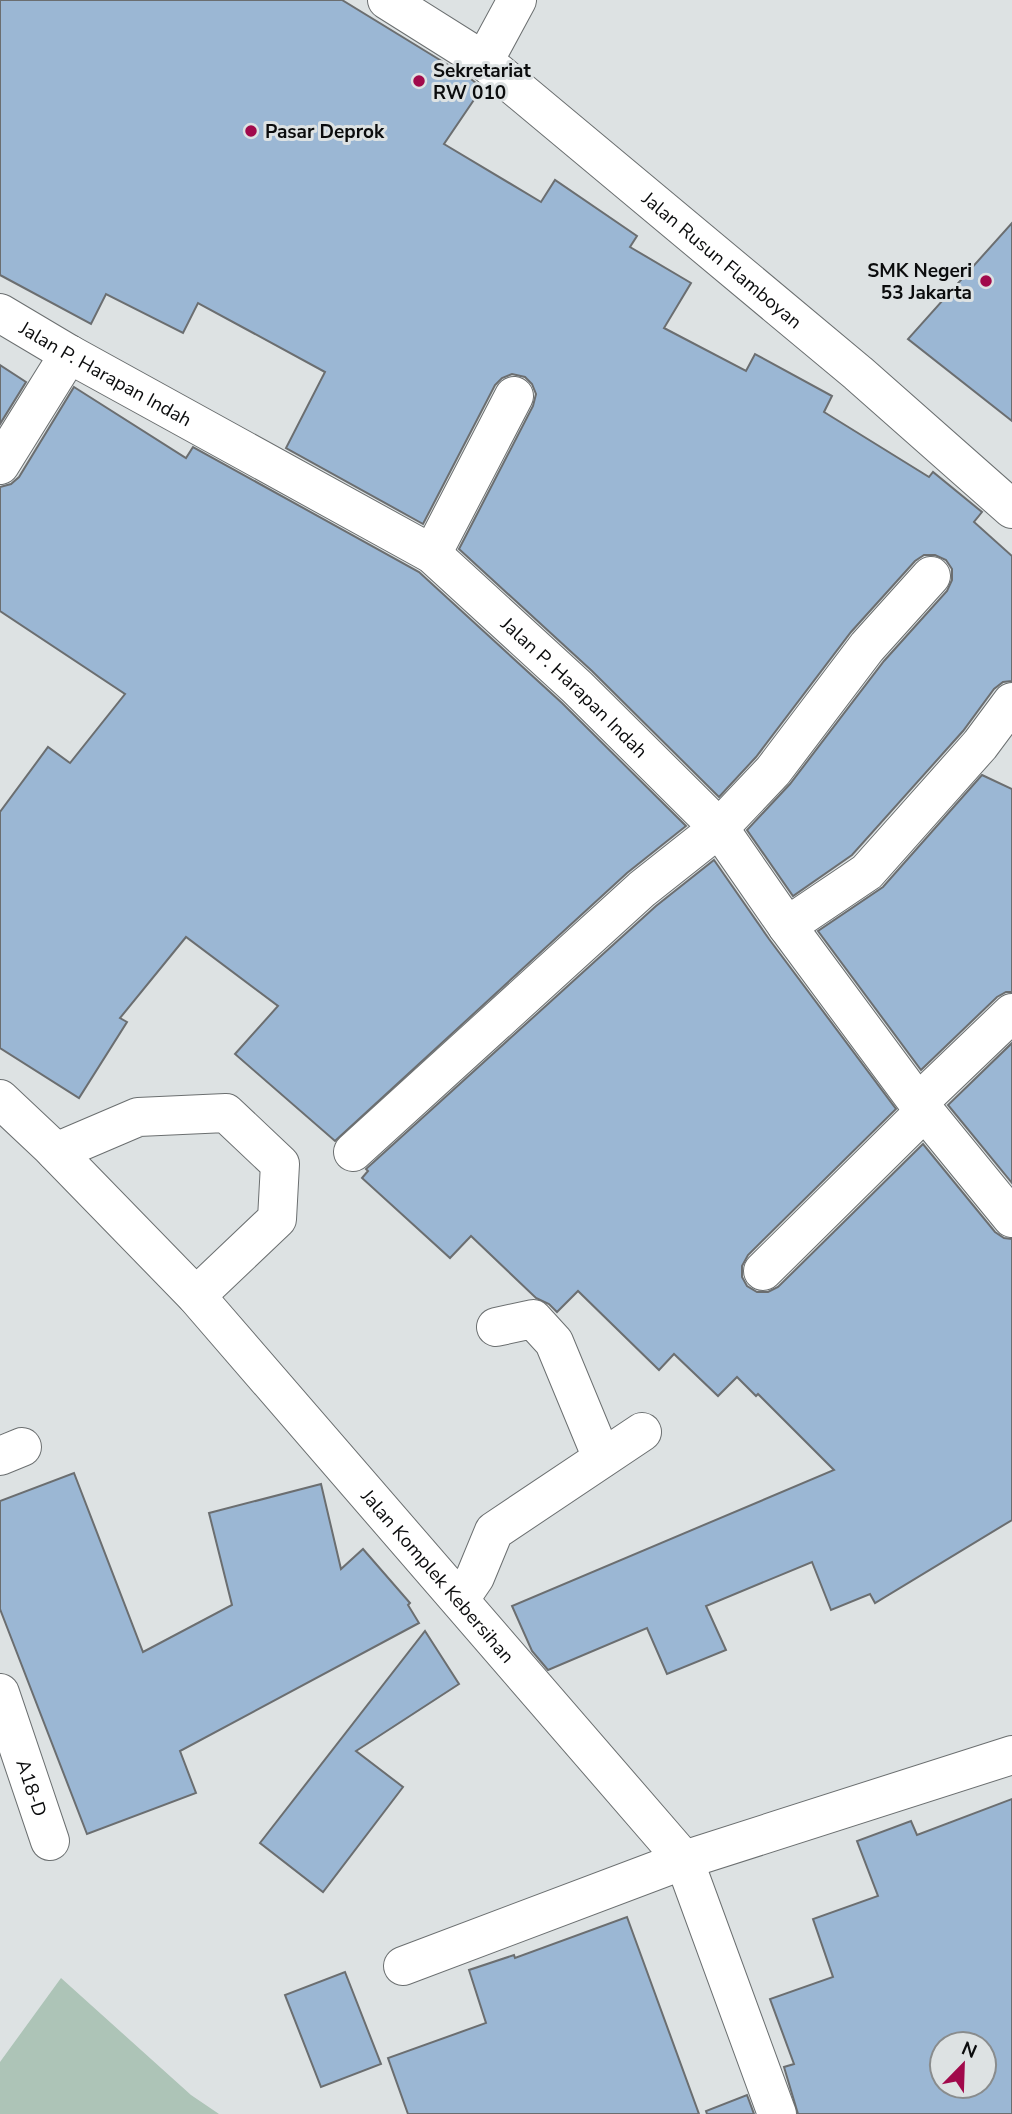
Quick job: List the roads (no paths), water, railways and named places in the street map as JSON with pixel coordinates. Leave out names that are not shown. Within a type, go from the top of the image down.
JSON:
[{"type":"street","name":"Jalan Rusun Flamboyan","points":[[387,0],[484,61],[858,373],[1012,509]]},
{"type":"street","points":[[484,61],[517,0]]},
{"type":"street","name":"Jalan P. Harapan Indah","points":[[0,313],[69,354],[432,554],[578,687],[719,828],[787,926],[922,1107],[1012,1218]]},
{"type":"street","points":[[0,466],[69,354]]},
{"type":"street","points":[[432,554],[514,396]]},
{"type":"street","points":[[353,1152],[621,908],[719,828],[773,771],[867,647],[931,576]]},
{"type":"street","points":[[787,926],[867,872],[980,745],[1012,702]]},
{"type":"street","points":[[763,1271],[1012,1013]]},
{"type":"street","name":"Jalan Komplek Kebersihan","points":[[0,1099],[56,1152],[196,1296],[684,1860],[777,2114]]},
{"type":"street","points":[[56,1152],[138,1117],[226,1113],[280,1164],[277,1219],[196,1296]]},
{"type":"street","points":[[496,1327],[533,1319],[554,1342],[602,1458]]},
{"type":"street","points":[[460,1599],[475,1577],[494,1531],[642,1432]]},
{"type":"street","name":"A18-D","points":[[0,1693],[50,1841]]},
{"type":"street","points":[[403,1966],[684,1860],[1012,1755]]},
{"type":"place","name":"Sekretariat RW 010","points":[[419,81]]},
{"type":"place","name":"Pasar Deprok","points":[[251,131]]},
{"type":"place","name":"SMK Negeri 53 Jakarta","points":[[986,281]]}]
